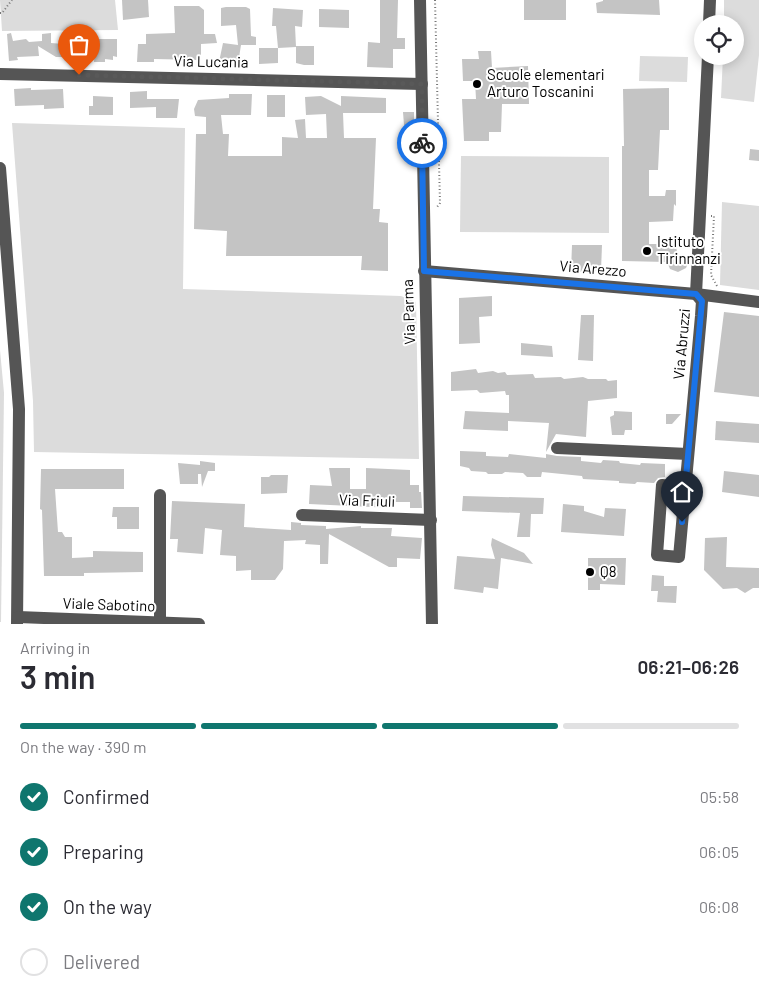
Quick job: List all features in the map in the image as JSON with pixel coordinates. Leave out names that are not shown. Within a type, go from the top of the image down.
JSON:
[{"type":"street","name":"Via Parma","points":[[420,0],[432,624]]},
{"type":"street","points":[[709,15],[710,0]]},
{"type":"street","name":"Via Abruzzi","points":[[685,488],[662,486],[657,554],[679,557],[702,301],[696,294],[708,65]]},
{"type":"street","name":"Via Lucania","points":[[0,74],[422,84]]},
{"type":"street","points":[[0,168],[19,409],[18,620]]},
{"type":"street","name":"Via Arezzo","points":[[424,271],[696,294],[759,302]]},
{"type":"street","points":[[557,448],[688,454]]},
{"type":"street","points":[[160,495],[160,624]]},
{"type":"street","name":"Via Friuli","points":[[302,515],[431,520]]},
{"type":"street","name":"Viale Sabotino","points":[[18,620],[199,624]]},
{"type":"path","points":[[0,13],[12,0]]},
{"type":"path","points":[[435,0],[440,203],[435,208]]},
{"type":"shaded area","points":[[0,0],[115,0],[118,30],[2,31]]},
{"type":"shaded area","points":[[724,0],[759,0],[759,55],[754,102],[721,98],[723,65],[744,65],[744,15],[724,15]]},
{"type":"shaded area","points":[[640,56],[688,57],[687,82],[639,81]]},
{"type":"shaded area","points":[[12,123],[185,128],[183,289],[401,296],[416,302],[419,459],[34,452],[33,401]]},
{"type":"shaded area","points":[[461,156],[609,157],[609,233],[460,232]]},
{"type":"shaded area","points":[[722,202],[759,206],[759,290],[720,285]]},
{"type":"shaded area","points":[[0,350],[4,393],[1,622],[0,622]]},
{"type":"building","points":[[122,0],[148,0],[149,17],[123,20]]},
{"type":"building","points":[[380,0],[398,0],[397,38],[405,38],[405,49],[393,49],[393,68],[367,67],[368,42],[380,43]]},
{"type":"building","points":[[524,0],[566,0],[566,20],[524,20]]},
{"type":"building","points":[[603,0],[659,0],[660,15],[597,13],[596,3]]},
{"type":"building","points":[[174,6],[199,6],[204,10],[204,34],[215,34],[217,43],[201,44],[201,60],[154,59],[154,62],[137,62],[138,44],[146,44],[146,34],[175,33]]},
{"type":"building","points":[[246,7],[250,9],[251,36],[256,37],[256,45],[241,45],[238,64],[219,62],[223,43],[238,45],[236,25],[221,26],[221,8]]},
{"type":"building","points":[[273,8],[303,10],[302,27],[295,26],[296,47],[278,48],[276,26],[272,26]]},
{"type":"building","points":[[319,9],[349,10],[349,28],[319,27]]},
{"type":"building","points":[[11,33],[13,41],[26,39],[29,42],[42,41],[42,34],[51,33],[51,43],[76,45],[77,60],[65,61],[64,57],[56,57],[38,46],[39,56],[17,57],[18,60],[9,61],[7,34]]},
{"type":"building","points":[[91,39],[117,39],[117,57],[113,56],[113,60],[105,59],[105,62],[94,62],[95,49],[90,47]]},
{"type":"building","points":[[296,46],[314,46],[314,65],[296,63]]},
{"type":"building","points":[[259,48],[278,48],[278,63],[259,64]]},
{"type":"building","points":[[478,51],[491,51],[492,68],[528,66],[529,104],[502,104],[501,132],[489,132],[489,141],[464,141],[462,99],[476,99],[475,81],[463,81],[462,59],[479,59]]},
{"type":"building","points":[[31,88],[31,90],[63,89],[64,108],[44,109],[44,105],[15,106],[14,89]]},
{"type":"building","points":[[669,88],[669,130],[660,130],[658,170],[649,170],[649,196],[665,196],[666,190],[676,190],[676,206],[674,204],[673,221],[649,222],[649,244],[676,244],[677,253],[687,258],[688,263],[686,268],[678,272],[670,269],[667,262],[622,261],[623,89]]},
{"type":"building","points":[[147,91],[147,99],[179,99],[177,118],[156,118],[156,107],[130,108],[130,92]]},
{"type":"building","points":[[229,94],[252,94],[251,115],[221,115],[223,134],[229,134],[228,156],[282,156],[282,137],[298,138],[295,120],[305,119],[306,138],[327,138],[326,114],[306,115],[305,97],[321,96],[341,106],[341,96],[386,98],[386,113],[343,113],[344,138],[376,138],[373,209],[380,209],[379,222],[388,223],[388,271],[361,270],[362,256],[226,256],[227,231],[194,229],[196,134],[206,134],[206,117],[195,116],[194,109],[198,100],[229,98]]},
{"type":"building","points":[[267,95],[285,95],[285,117],[267,117]]},
{"type":"building","points":[[93,96],[113,97],[113,115],[89,115],[89,106],[93,106]]},
{"type":"building","points":[[403,112],[414,112],[414,125],[404,125]]},
{"type":"building","points":[[750,149],[759,150],[759,161],[749,160]]},
{"type":"building","points":[[572,245],[602,245],[601,271],[571,272]]},
{"type":"building","points":[[492,296],[492,316],[479,317],[480,343],[459,344],[459,298]]},
{"type":"building","points":[[724,312],[759,316],[759,397],[714,392]]},
{"type":"building","points":[[581,315],[594,315],[593,361],[578,360]]},
{"type":"building","points":[[521,343],[552,346],[553,357],[521,355]]},
{"type":"building","points":[[476,369],[478,373],[493,371],[498,373],[505,372],[507,375],[533,374],[535,378],[561,377],[564,379],[583,377],[588,379],[606,379],[608,381],[617,380],[617,398],[588,401],[586,437],[556,434],[546,452],[549,423],[508,421],[508,431],[463,429],[465,411],[509,413],[509,395],[506,395],[505,391],[480,393],[477,390],[451,391],[451,372]]},
{"type":"building","points":[[614,411],[632,412],[632,430],[625,430],[624,435],[612,435],[610,417],[614,415]]},
{"type":"building","points":[[666,414],[681,414],[672,424],[666,424]]},
{"type":"building","points":[[716,421],[759,424],[759,443],[715,440]]},
{"type":"building","points":[[460,451],[486,452],[486,456],[508,457],[509,454],[546,458],[546,454],[581,457],[581,461],[601,463],[603,460],[640,465],[641,463],[665,464],[665,477],[658,478],[654,483],[637,482],[635,484],[583,479],[582,476],[542,472],[541,477],[527,477],[523,473],[505,472],[502,474],[488,474],[486,472],[471,471],[469,468],[460,466]]},
{"type":"building","points":[[200,461],[215,463],[215,471],[208,471],[202,487],[201,474],[198,474],[198,484],[180,484],[178,463],[200,465]]},
{"type":"building","points":[[329,468],[350,468],[350,489],[366,489],[366,468],[410,470],[410,485],[419,485],[422,508],[410,508],[410,502],[394,502],[393,508],[309,504],[310,485],[332,486]]},
{"type":"building","points":[[41,469],[124,469],[124,489],[55,489],[58,532],[62,532],[65,537],[72,537],[72,558],[93,557],[93,551],[143,552],[143,572],[84,573],[84,576],[44,576],[42,510],[40,509]]},
{"type":"building","points":[[724,471],[759,475],[759,497],[722,492]]},
{"type":"building","points":[[271,475],[288,475],[287,493],[261,494],[261,477],[269,477]]},
{"type":"building","points":[[463,496],[544,498],[543,514],[531,514],[530,537],[517,537],[520,513],[462,511]]},
{"type":"building","points":[[172,501],[245,504],[244,527],[291,530],[291,522],[301,523],[301,525],[326,526],[326,529],[361,526],[361,528],[392,528],[391,536],[422,538],[420,559],[397,558],[397,567],[389,567],[329,534],[328,564],[320,564],[320,545],[305,544],[306,540],[284,541],[283,569],[275,580],[251,580],[251,570],[236,571],[236,556],[220,555],[222,530],[205,528],[203,554],[177,552],[178,539],[170,539]]},
{"type":"building","points":[[563,504],[584,506],[584,511],[604,517],[605,508],[626,509],[624,536],[561,532]]},
{"type":"building","points":[[113,507],[139,507],[139,529],[117,529],[117,517],[112,517]]},
{"type":"building","points":[[727,537],[726,567],[759,568],[759,588],[753,588],[745,593],[737,588],[723,589],[704,570],[705,538]]},
{"type":"building","points":[[492,538],[524,553],[533,564],[501,558],[498,589],[484,587],[483,593],[454,589],[457,556],[495,559],[491,545]]},
{"type":"building","points":[[588,558],[626,558],[625,585],[600,584],[600,590],[588,590]]},
{"type":"building","points":[[652,575],[664,576],[664,586],[677,586],[676,603],[657,602],[658,591],[651,591]]},
{"type":"way so far","points":[[79,75],[422,84],[422,143]]},
{"type":"place","name":"Scuole elementari Arturo Toscanini","points":[[477,84]]},
{"type":"place","name":"Istituto Tirinnanzi","points":[[647,251]]},
{"type":"place","name":"Q8","points":[[590,572]]},
{"type":"route","points":[[422,143],[424,271],[696,294],[702,301],[682,522]]}]
